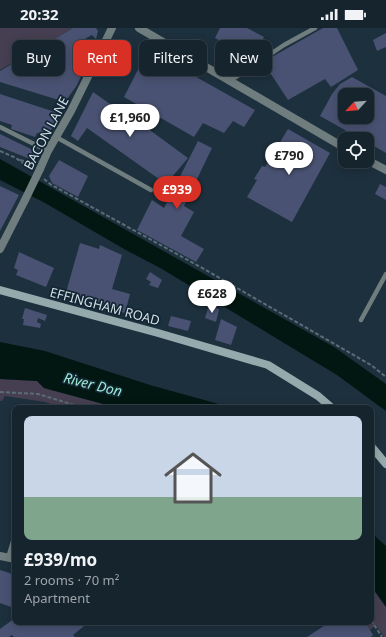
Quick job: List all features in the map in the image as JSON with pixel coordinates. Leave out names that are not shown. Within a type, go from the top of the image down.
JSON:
[{"type":"main road","name":"EFFINGHAM ROAD","points":[[0,290],[268,365],[318,396],[328,405]]},
{"type":"main road","points":[[374,450],[386,464]]},
{"type":"street","name":"BACON LANE","points":[[0,249],[25,200],[38,168],[71,111],[112,28]]},
{"type":"street","points":[[138,28],[338,144]]},
{"type":"street","points":[[374,164],[386,170]]},
{"type":"lane","points":[[230,81],[284,45],[316,28]]},
{"type":"lane","points":[[0,127],[48,151]]},
{"type":"lane","points":[[56,137],[151,190]]},
{"type":"lane","points":[[361,320],[386,274]]},
{"type":"lane","points":[[8,558],[12,545]]},
{"type":"path","points":[[0,151],[38,168]]},
{"type":"path","points":[[16,158],[38,168]]},
{"type":"path","points":[[44,179],[50,184],[204,269],[371,365],[386,377]]},
{"type":"path","points":[[0,392],[38,394],[74,405]]},
{"type":"path","points":[[374,625],[382,637]]},
{"type":"shaded area","points":[[0,28],[73,28],[52,40],[12,40],[12,63],[0,70]]},
{"type":"shaded area","points":[[0,379],[37,381],[44,388],[107,405],[54,405],[45,402],[5,396],[2,401],[0,401]]},
{"type":"shaded area","points":[[374,590],[386,607],[386,637],[384,637],[376,625],[370,630],[367,625],[374,625]]},
{"type":"water","points":[[0,159],[334,347],[386,384],[386,411],[337,375],[162,269],[124,249],[45,203],[0,180]]},
{"type":"water","name":"River Don","points":[[0,342],[45,351],[150,385],[222,405],[107,405],[44,388],[37,381],[0,379]]},
{"type":"water","points":[[374,534],[386,546],[386,607],[374,590]]},
{"type":"building","points":[[73,28],[96,28],[98,31],[96,39],[92,35],[83,40],[73,40],[73,76],[81,76],[77,85],[65,102],[0,82],[0,71],[12,64],[12,76],[65,76],[65,40],[53,40]]},
{"type":"building","points":[[220,28],[247,28],[264,37],[262,40],[219,40],[215,38]]},
{"type":"building","points":[[323,28],[337,28],[358,70],[331,87],[325,79],[288,100],[272,76],[272,57]]},
{"type":"building","points":[[386,33],[386,47],[377,51],[373,40]]},
{"type":"building","points":[[139,68],[139,76],[194,76],[255,110],[244,127],[233,121],[224,133],[203,123],[194,137],[124,97]]},
{"type":"building","points":[[352,77],[372,88],[338,88],[338,124],[374,124],[374,89],[386,96],[386,153],[374,146],[374,132],[349,132],[320,116],[332,94],[340,84]]},
{"type":"building","points":[[93,92],[120,111],[121,109],[188,158],[166,184],[87,128],[78,141],[71,136]]},
{"type":"building","points":[[0,94],[61,114],[47,136],[37,133],[35,137],[11,129],[12,125],[0,121]]},
{"type":"building","points":[[288,129],[330,153],[292,222],[247,197],[257,180],[254,179],[262,166],[265,167]]},
{"type":"building","points":[[0,134],[37,152],[35,161],[0,147]]},
{"type":"building","points":[[198,141],[212,148],[184,206],[194,212],[181,236],[204,249],[196,262],[137,230],[152,200],[164,208]]},
{"type":"building","points":[[59,160],[88,176],[78,197],[52,183],[49,176]]},
{"type":"building","points":[[380,184],[386,187],[386,200],[375,194]]},
{"type":"building","points":[[0,186],[19,195],[0,231]]},
{"type":"building","points":[[80,243],[99,249],[100,245],[122,255],[112,289],[130,294],[125,313],[65,296]]},
{"type":"building","points":[[19,252],[54,268],[46,287],[16,275],[18,270],[14,268]]},
{"type":"building","points":[[150,272],[162,280],[158,288],[149,285],[151,282],[146,279]]},
{"type":"building","points":[[209,305],[219,309],[216,322],[205,318]]},
{"type":"building","points":[[25,308],[47,315],[45,321],[38,318],[37,322],[41,324],[40,328],[23,325],[24,319],[22,319]]},
{"type":"building","points":[[171,316],[191,321],[188,331],[168,326]]},
{"type":"building","points":[[221,319],[237,327],[231,345],[215,340]]},
{"type":"building","points":[[0,570],[12,574],[12,609],[11,607],[0,603]]},
{"type":"building","points":[[12,620],[12,625],[85,625],[73,635],[75,637],[14,637],[12,635],[9,637],[0,637],[0,629]]},
{"type":"building","points":[[325,625],[367,625],[373,635],[371,637],[307,637]]}]
